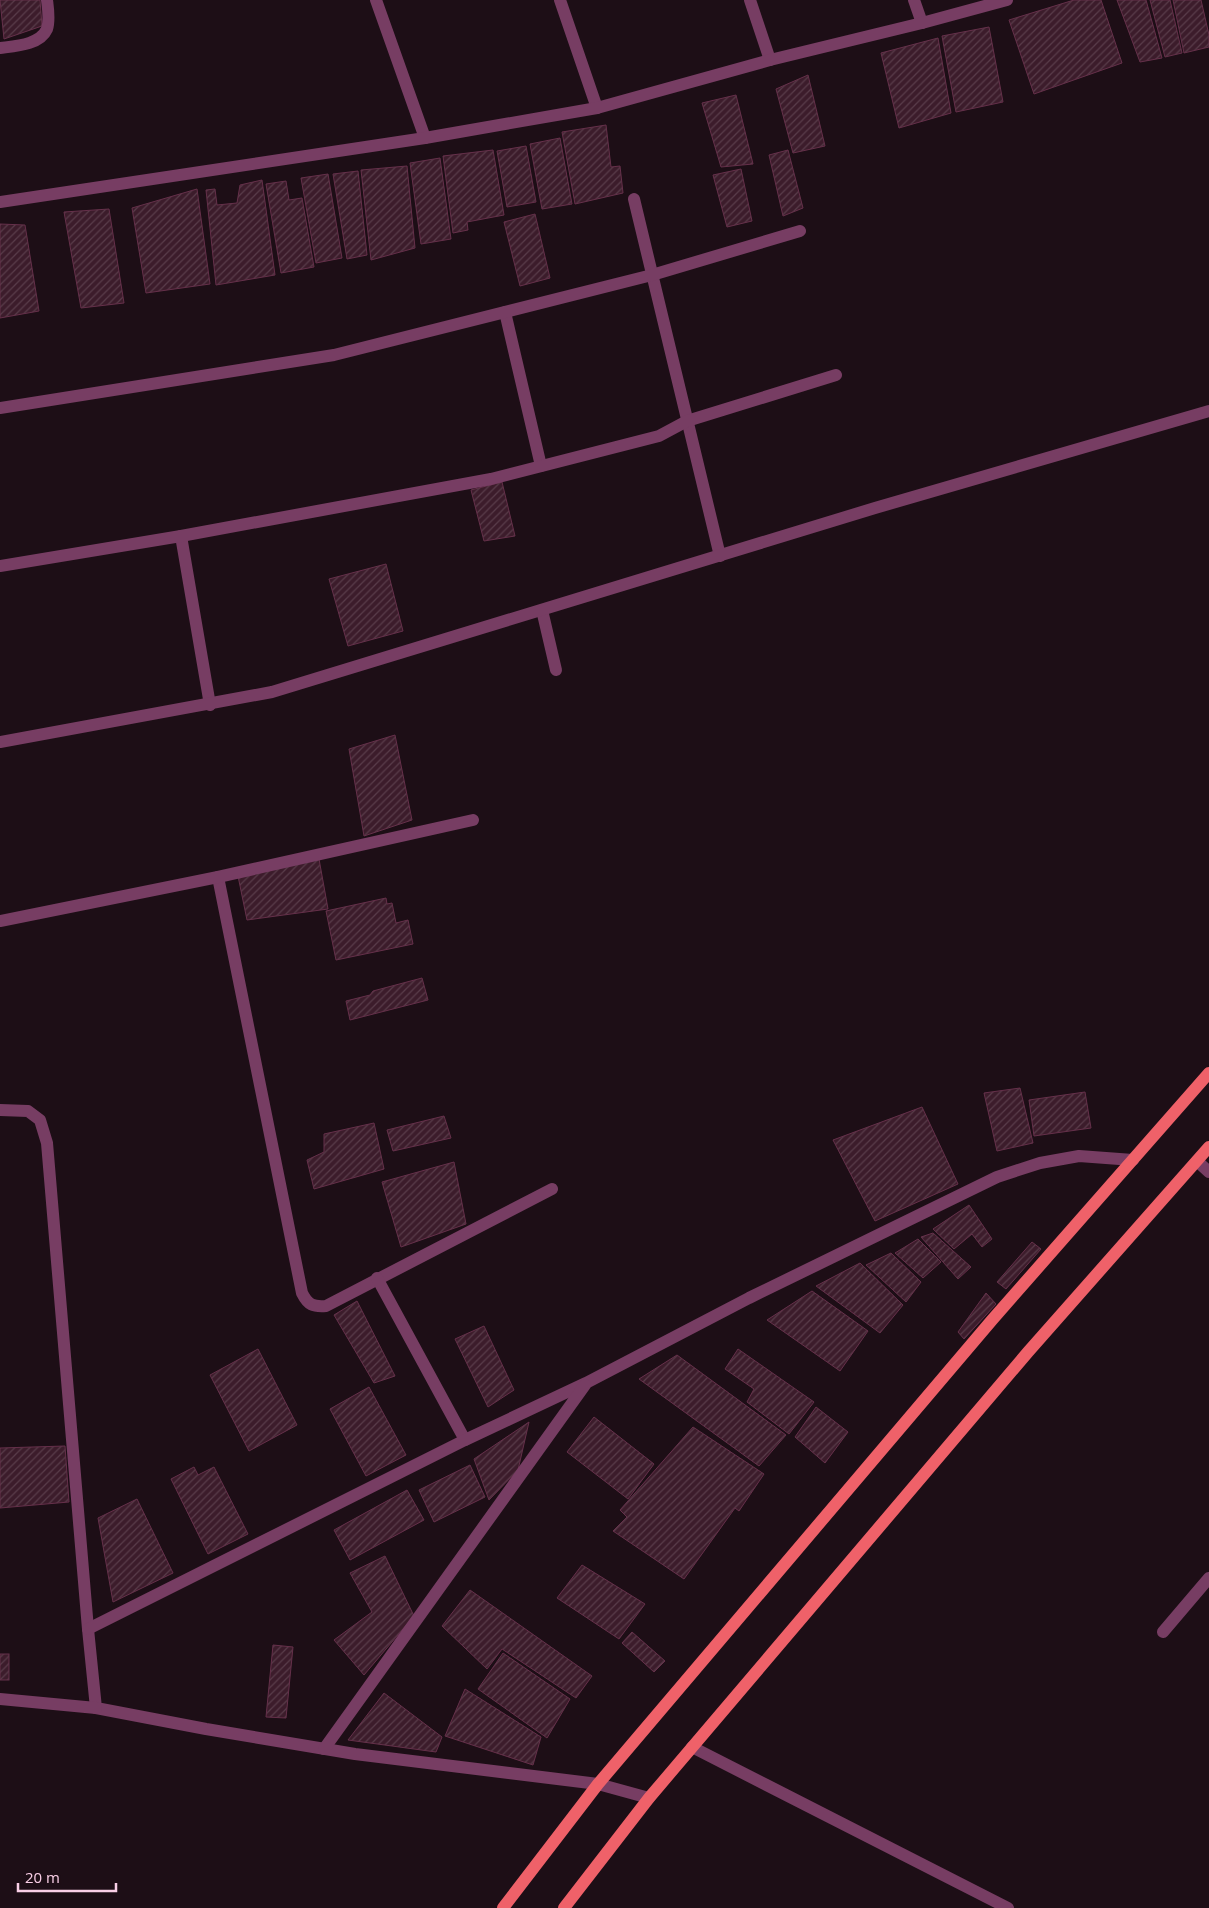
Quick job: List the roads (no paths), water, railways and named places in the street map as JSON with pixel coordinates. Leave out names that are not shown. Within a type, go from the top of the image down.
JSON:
[{"type":"main road","points":[[503,1908],[598,1784],[992,1320],[1209,1073]]},
{"type":"main road","points":[[564,1908],[649,1798],[692,1747],[1028,1352],[1209,1147]]},
{"type":"street","points":[[0,48],[22,46],[39,38],[47,29],[47,0]]},
{"type":"street","points":[[376,0],[425,138]]},
{"type":"street","points":[[560,0],[597,108]]},
{"type":"street","points":[[750,0],[770,60]]},
{"type":"street","points":[[914,0],[922,23]]},
{"type":"street","points":[[0,202],[425,138],[597,108],[770,60],[1008,0]]},
{"type":"street","points":[[634,199],[720,556]]},
{"type":"street","points":[[0,408],[334,355],[652,275],[800,231]]},
{"type":"street","points":[[505,312],[541,466]]},
{"type":"street","points":[[0,566],[181,536],[481,481],[659,436],[687,420],[836,375]]},
{"type":"street","points":[[0,742],[210,705],[272,692],[875,508],[1209,411]]},
{"type":"street","points":[[181,536],[210,705]]},
{"type":"street","points":[[542,610],[556,670]]},
{"type":"street","points":[[0,921],[218,877],[473,820]]},
{"type":"street","points":[[218,877],[302,1293],[306,1302],[314,1307],[326,1306],[552,1189]]},
{"type":"street","points":[[0,1110],[28,1111],[40,1120],[47,1143],[96,1708]]},
{"type":"street","points":[[88,1629],[465,1440],[586,1383],[749,1298],[997,1177],[1040,1162],[1079,1156],[1133,1160]]},
{"type":"street","points":[[1197,1161],[1209,1172]]},
{"type":"street","points":[[377,1278],[465,1440]]},
{"type":"street","points":[[324,1749],[586,1383]]},
{"type":"street","points":[[1164,1632],[1209,1578]]},
{"type":"street","points":[[0,1699],[96,1708],[324,1749],[598,1784],[649,1798]]},
{"type":"street","points":[[692,1747],[1008,1908]]}]
